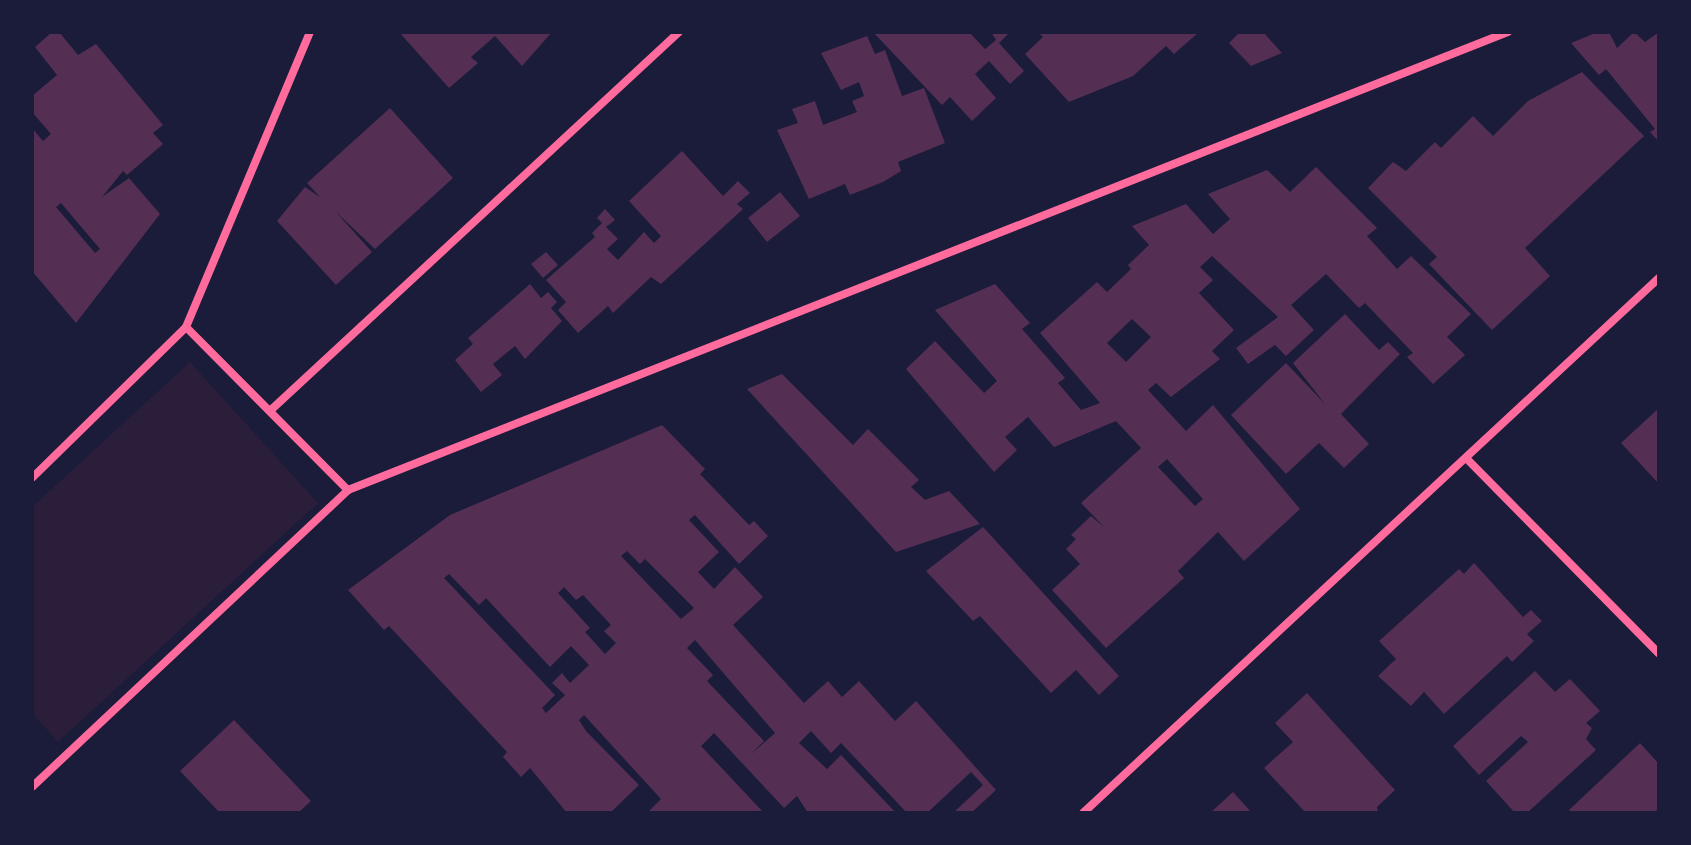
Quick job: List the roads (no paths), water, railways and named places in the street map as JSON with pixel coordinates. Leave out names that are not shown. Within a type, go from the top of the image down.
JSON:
[{"type":"street","points":[[32,478],[186,327],[310,32]]},
{"type":"street","points":[[272,409],[679,32]]},
{"type":"street","points":[[32,787],[348,490],[1508,32]]},
{"type":"street","points":[[1083,813],[1468,460],[1659,278]]},
{"type":"street","points":[[186,327],[272,409],[348,490]]},
{"type":"street","points":[[1468,460],[1659,654]]}]
